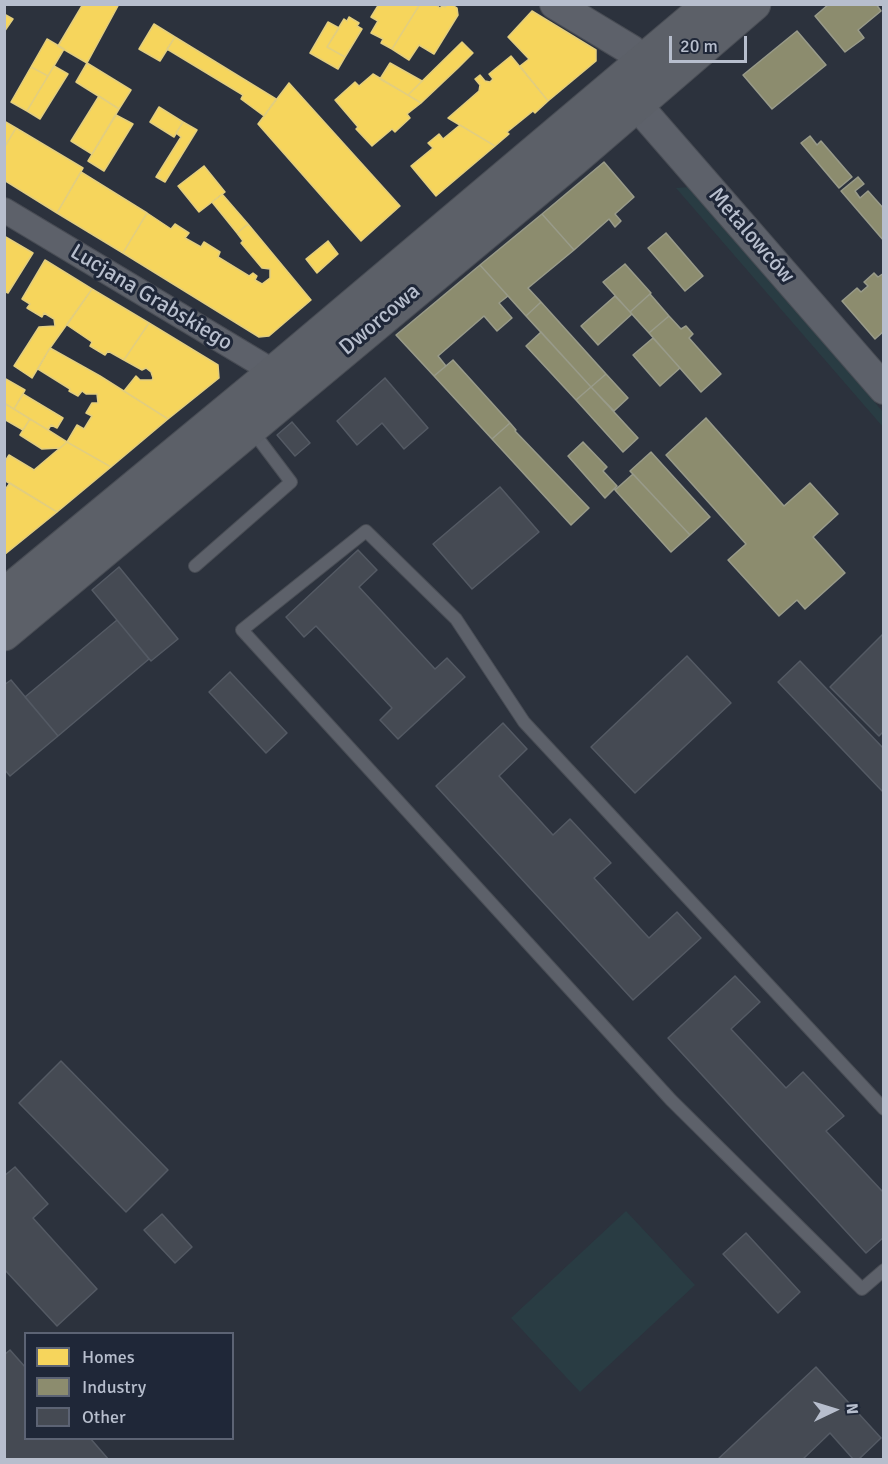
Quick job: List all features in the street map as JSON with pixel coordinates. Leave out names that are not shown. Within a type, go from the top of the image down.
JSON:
[{"type":"main road","name":"Dworcowa","points":[[4,596],[574,159],[710,4]]},
{"type":"main road","name":"Dworcowa","points":[[640,84],[754,4]]},
{"type":"main road","name":"Dworcowa","points":[[4,634],[250,429],[283,383]]},
{"type":"street","name":"Metalowców","points":[[555,4],[631,50],[640,84],[884,389]]},
{"type":"street","name":"Lucjana Grabskiego","points":[[4,210],[283,383]]},
{"type":"lane","points":[[195,566],[291,482],[250,429]]},
{"type":"lane","points":[[884,1108],[524,722],[456,619],[366,531],[242,630],[672,1100],[862,1289],[884,1270]]},
{"type":"shaded area","points":[[691,187],[883,412],[883,427],[676,188]]},
{"type":"shaded area","points":[[626,1211],[695,1285],[580,1392],[511,1318]]},
{"type":"building: Homes","points":[[83,4],[119,4],[87,63],[58,46]]},
{"type":"building: Homes","points":[[379,4],[420,4],[392,49],[381,43],[383,39],[371,33],[378,21],[371,17]]},
{"type":"building: Homes","points":[[420,4],[435,4],[440,8],[451,4],[457,8],[458,15],[434,54],[419,45],[409,60],[392,49]]},
{"type":"building: Homes","points":[[532,11],[596,50],[596,61],[548,101],[520,66],[529,59],[508,37]]},
{"type":"building: Homes","points":[[4,14],[13,19],[4,32]]},
{"type":"building: Homes","points":[[349,17],[359,23],[357,26],[362,29],[345,57],[327,47],[344,19],[347,21]]},
{"type":"building: Homes","points":[[328,22],[339,28],[327,47],[345,57],[338,69],[310,53]]},
{"type":"building: Homes","points":[[154,24],[175,37],[160,61],[139,49]]},
{"type":"building: Homes","points":[[175,37],[276,99],[264,116],[241,99],[243,95],[167,49]]},
{"type":"building: Homes","points":[[47,39],[64,49],[48,76],[31,67]]},
{"type":"building: Homes","points":[[462,42],[473,53],[458,68],[421,103],[408,95]]},
{"type":"building: Homes","points":[[511,56],[548,101],[507,132],[509,134],[495,146],[448,118],[479,91],[480,85],[475,79],[480,75],[485,81],[490,82],[493,79],[489,74]]},
{"type":"building: Homes","points":[[87,63],[131,90],[119,109],[76,82]]},
{"type":"building: Homes","points":[[390,63],[422,81],[408,95],[380,79]]},
{"type":"building: Homes","points":[[54,66],[68,74],[40,119],[27,111]]},
{"type":"building: Homes","points":[[31,67],[48,76],[27,111],[11,102]]},
{"type":"building: Homes","points":[[373,74],[421,103],[407,114],[410,118],[395,132],[392,129],[372,146],[356,129],[358,127],[335,100],[355,82],[359,86]]},
{"type":"building: Homes","points":[[289,83],[400,206],[361,241],[258,124]]},
{"type":"building: Homes","points":[[99,96],[119,109],[92,154],[71,141]]},
{"type":"building: Homes","points":[[159,107],[183,122],[174,137],[150,122]]},
{"type":"building: Homes","points":[[116,115],[133,124],[104,171],[88,161]]},
{"type":"building: Homes","points":[[4,121],[16,128],[4,148]]},
{"type":"building: Homes","points":[[183,122],[197,130],[165,182],[156,177],[181,137],[176,133]]},
{"type":"building: Homes","points":[[460,125],[495,146],[436,196],[411,166],[433,148],[428,143],[439,134],[443,139]]},
{"type":"building: Homes","points":[[16,128],[83,168],[57,213],[4,180],[4,148]]},
{"type":"building: Homes","points":[[204,166],[225,192],[199,212],[178,186]]},
{"type":"building: Homes","points":[[81,172],[147,213],[123,253],[57,213]]},
{"type":"building: Homes","points":[[222,194],[248,224],[237,233],[212,202]]},
{"type":"building: Homes","points":[[147,213],[171,229],[175,224],[189,233],[185,238],[201,247],[204,242],[220,252],[218,257],[249,276],[253,273],[257,276],[255,280],[262,284],[270,278],[270,269],[262,268],[241,243],[243,241],[237,233],[248,224],[311,300],[269,336],[259,337],[123,253]]},
{"type":"building: Homes","points":[[4,236],[33,253],[8,293],[4,291]]},
{"type":"building: Homes","points":[[328,241],[338,254],[317,273],[306,259]]},
{"type":"building: Homes","points":[[45,260],[92,289],[50,348],[32,378],[14,366],[39,327],[55,326],[54,319],[44,313],[42,317],[27,308],[30,304],[22,299]]},
{"type":"building: Homes","points":[[92,289],[149,323],[124,360],[108,351],[105,355],[90,346],[92,342],[67,325]]},
{"type":"building: Homes","points":[[149,323],[218,365],[219,378],[168,419],[124,391],[136,376],[140,380],[152,380],[153,378],[151,372],[146,368],[142,370],[124,360]]},
{"type":"building: Homes","points":[[50,348],[168,419],[111,467],[67,442],[77,425],[84,429],[92,416],[86,413],[92,403],[98,403],[97,394],[86,394],[82,391],[78,396],[38,369]]},
{"type":"building: Homes","points":[[4,378],[25,390],[14,409],[4,403]]},
{"type":"building: Homes","points":[[23,394],[63,418],[57,428],[51,425],[48,430],[14,409]]},
{"type":"building: Homes","points":[[4,403],[30,419],[23,430],[4,419]]},
{"type":"building: Homes","points":[[30,419],[67,442],[60,448],[42,449],[20,435]]},
{"type":"building: Homes","points":[[67,442],[111,467],[57,512],[4,480],[4,463],[9,455],[34,470]]},
{"type":"building: Homes","points":[[10,483],[57,512],[4,555],[4,491]]},
{"type":"building: Industry","points":[[829,4],[876,4],[881,11],[858,30],[864,38],[845,52],[815,16]]},
{"type":"building: Industry","points":[[797,31],[826,65],[772,109],[743,75]]},
{"type":"building: Industry","points":[[810,136],[817,145],[821,141],[852,177],[839,188],[801,143]]},
{"type":"building: Industry","points":[[604,162],[634,197],[615,214],[621,221],[615,227],[609,219],[574,250],[542,214]]},
{"type":"building: Industry","points":[[858,177],[864,184],[855,191],[860,198],[868,191],[884,209],[884,241],[841,191]]},
{"type":"building: Industry","points":[[542,214],[574,250],[528,288],[541,302],[526,316],[480,265]]},
{"type":"building: Industry","points":[[666,233],[703,276],[685,291],[648,248]]},
{"type":"building: Industry","points":[[625,264],[651,293],[630,312],[603,282]]},
{"type":"building: Industry","points":[[480,265],[508,296],[499,303],[512,318],[497,331],[484,316],[438,356],[446,366],[434,376],[396,335]]},
{"type":"building: Industry","points":[[874,273],[878,277],[884,273],[884,331],[875,339],[842,301],[857,288],[861,292],[868,286],[864,282]]},
{"type":"building: Industry","points":[[650,294],[669,316],[649,333],[630,312]]},
{"type":"building: Industry","points":[[615,296],[632,314],[598,345],[581,326]]},
{"type":"building: Industry","points":[[541,302],[606,374],[591,387],[526,316]]},
{"type":"building: Industry","points":[[669,316],[681,329],[686,326],[693,334],[689,338],[721,374],[701,392],[649,333]]},
{"type":"building: Industry","points":[[541,332],[591,387],[576,400],[526,346]]},
{"type":"building: Industry","points":[[653,338],[680,368],[660,386],[633,355]]},
{"type":"building: Industry","points":[[453,360],[510,423],[492,439],[434,376]]},
{"type":"building: Industry","points":[[606,374],[628,398],[614,411],[591,387]]},
{"type":"building: Industry","points":[[591,387],[638,438],[623,452],[576,400]]},
{"type":"building: Industry","points":[[706,418],[784,506],[810,483],[838,514],[813,537],[845,573],[805,609],[797,600],[779,616],[728,560],[746,544],[666,455]]},
{"type":"building: Industry","points":[[510,423],[589,508],[571,525],[492,439]]},
{"type":"building: Industry","points":[[583,442],[607,467],[603,471],[617,486],[605,498],[568,456]]},
{"type":"building: Industry","points":[[651,452],[710,517],[690,535],[630,471]]},
{"type":"building: Industry","points":[[633,474],[690,535],[671,552],[615,490]]},
{"type":"building: Other","points":[[385,378],[428,428],[404,449],[382,423],[357,445],[337,421]]},
{"type":"building: Other","points":[[292,422],[310,443],[295,456],[277,435]]},
{"type":"building: Other","points":[[500,487],[539,532],[472,589],[433,544]]},
{"type":"building: Other","points":[[358,550],[377,570],[359,587],[435,669],[447,658],[465,677],[398,739],[380,720],[392,708],[316,626],[304,637],[286,617]]},
{"type":"building: Other","points":[[119,567],[178,639],[151,661],[92,590]]},
{"type":"building: Other","points":[[117,620],[149,659],[58,736],[25,697]]},
{"type":"building: Other","points":[[884,633],[884,731],[879,736],[830,687]]},
{"type":"building: Other","points":[[687,656],[731,703],[635,793],[591,747]]},
{"type":"building: Other","points":[[800,661],[884,749],[884,793],[778,682]]},
{"type":"building: Other","points":[[230,672],[287,733],[266,753],[209,692]]},
{"type":"building: Other","points":[[11,680],[58,736],[10,776],[4,769],[4,685]]},
{"type":"building: Other","points":[[503,723],[527,749],[499,776],[553,835],[570,819],[611,863],[594,878],[649,938],[677,912],[701,938],[633,1000],[436,786]]},
{"type":"building: Other","points":[[735,976],[760,1002],[731,1029],[786,1088],[803,1072],[844,1116],[826,1131],[882,1191],[884,1190],[884,1237],[866,1253],[668,1038]]},
{"type":"building: Other","points":[[61,1061],[168,1170],[126,1212],[19,1103]]},
{"type":"building: Other","points":[[15,1167],[48,1204],[33,1218],[97,1289],[57,1326],[4,1269],[4,1176]]},
{"type":"building: Other","points":[[162,1214],[192,1247],[175,1263],[144,1230]]},
{"type":"building: Other","points":[[746,1233],[800,1292],[778,1313],[723,1254]]},
{"type":"building: Other","points":[[10,1350],[24,1366],[24,1440],[92,1440],[109,1460],[4,1459],[4,1355]]},
{"type":"building: Other","points":[[816,1367],[881,1438],[858,1460],[854,1460],[830,1433],[802,1460],[717,1460]]}]
